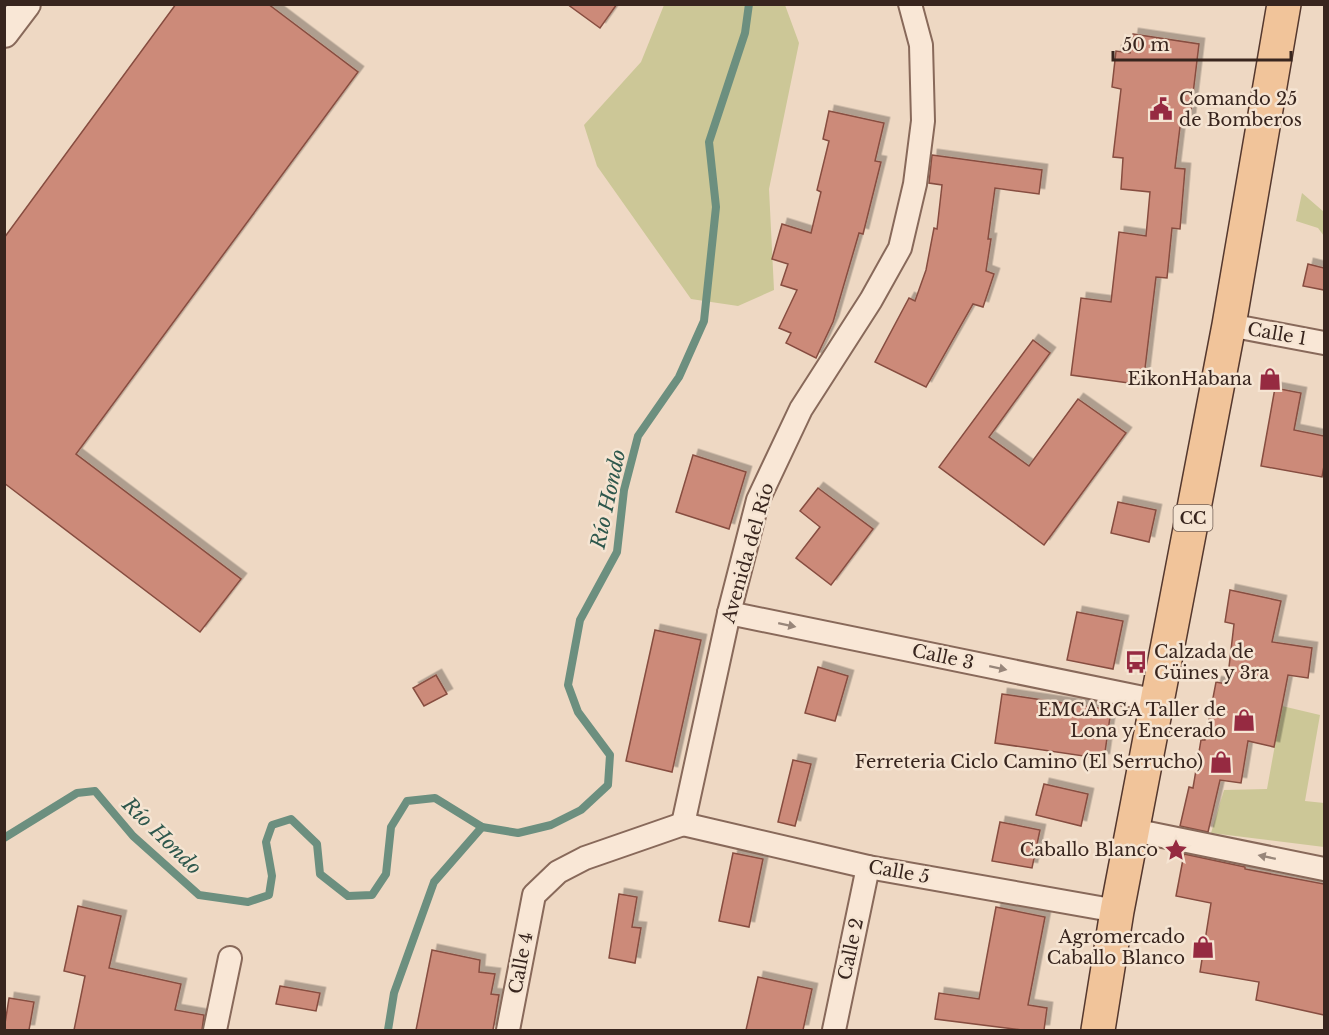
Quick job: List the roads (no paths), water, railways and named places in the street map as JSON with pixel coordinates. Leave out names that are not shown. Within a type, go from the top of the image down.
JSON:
[{"type":"main road","name":"CC","points":[[1098,1030],[1117,911],[1229,325],[1284,4]]},
{"type":"street","points":[[4,33],[26,4]]},
{"type":"street","name":"Avenida del Río","points":[[683,824],[729,613],[758,500],[801,409],[871,300],[900,248],[915,184],[923,121],[921,45],[910,4]]},
{"type":"street","name":"Calle 1","points":[[1229,325],[1324,342]]},
{"type":"street","name":"Calle 3","points":[[729,613],[1158,701]]},
{"type":"street","name":"Calle 5","points":[[683,824],[868,867],[1117,911]]},
{"type":"street","name":"Calle 4","points":[[508,1030],[534,895],[558,872],[585,858],[683,824]]},
{"type":"street","points":[[1133,830],[1324,868]]},
{"type":"street","name":"Calle 2","points":[[834,1030],[868,867]]},
{"type":"street","points":[[215,1030],[230,958]]},
{"type":"waterway","name":"Río Hondo","points":[[4,838],[77,793],[95,791],[133,836],[199,895],[248,902],[269,895],[272,876],[266,842],[272,825],[291,819],[317,844],[320,874],[348,896],[372,895],[386,874],[391,827],[407,801],[435,798],[482,827],[518,833],[551,825],[581,810],[608,785],[610,755],[578,712],[568,685],[580,620],[617,552],[624,490],[638,436],[679,377],[704,321],[716,207],[709,142],[745,33],[749,4]]},
{"type":"waterway","points":[[388,1030],[394,993],[434,882],[482,827]]},
{"type":"place","name":"Comando 25 de Bomberos","points":[[1161,109]]},
{"type":"place","name":"EikonHabana","points":[[1270,379]]},
{"type":"place","name":"Calzada de Güines y 3ra","points":[[1136,662]]},
{"type":"place","name":"EMCARGA Taller de Lona y Encerado","points":[[1244,720]]},
{"type":"place","name":"Ferreteria Ciclo Camino (El Serrucho)","points":[[1221,762]]},
{"type":"place","name":"Caballo Blanco","points":[[1176,850]]},
{"type":"place","name":"Agromercado Caballo Blanco","points":[[1203,947]]}]
